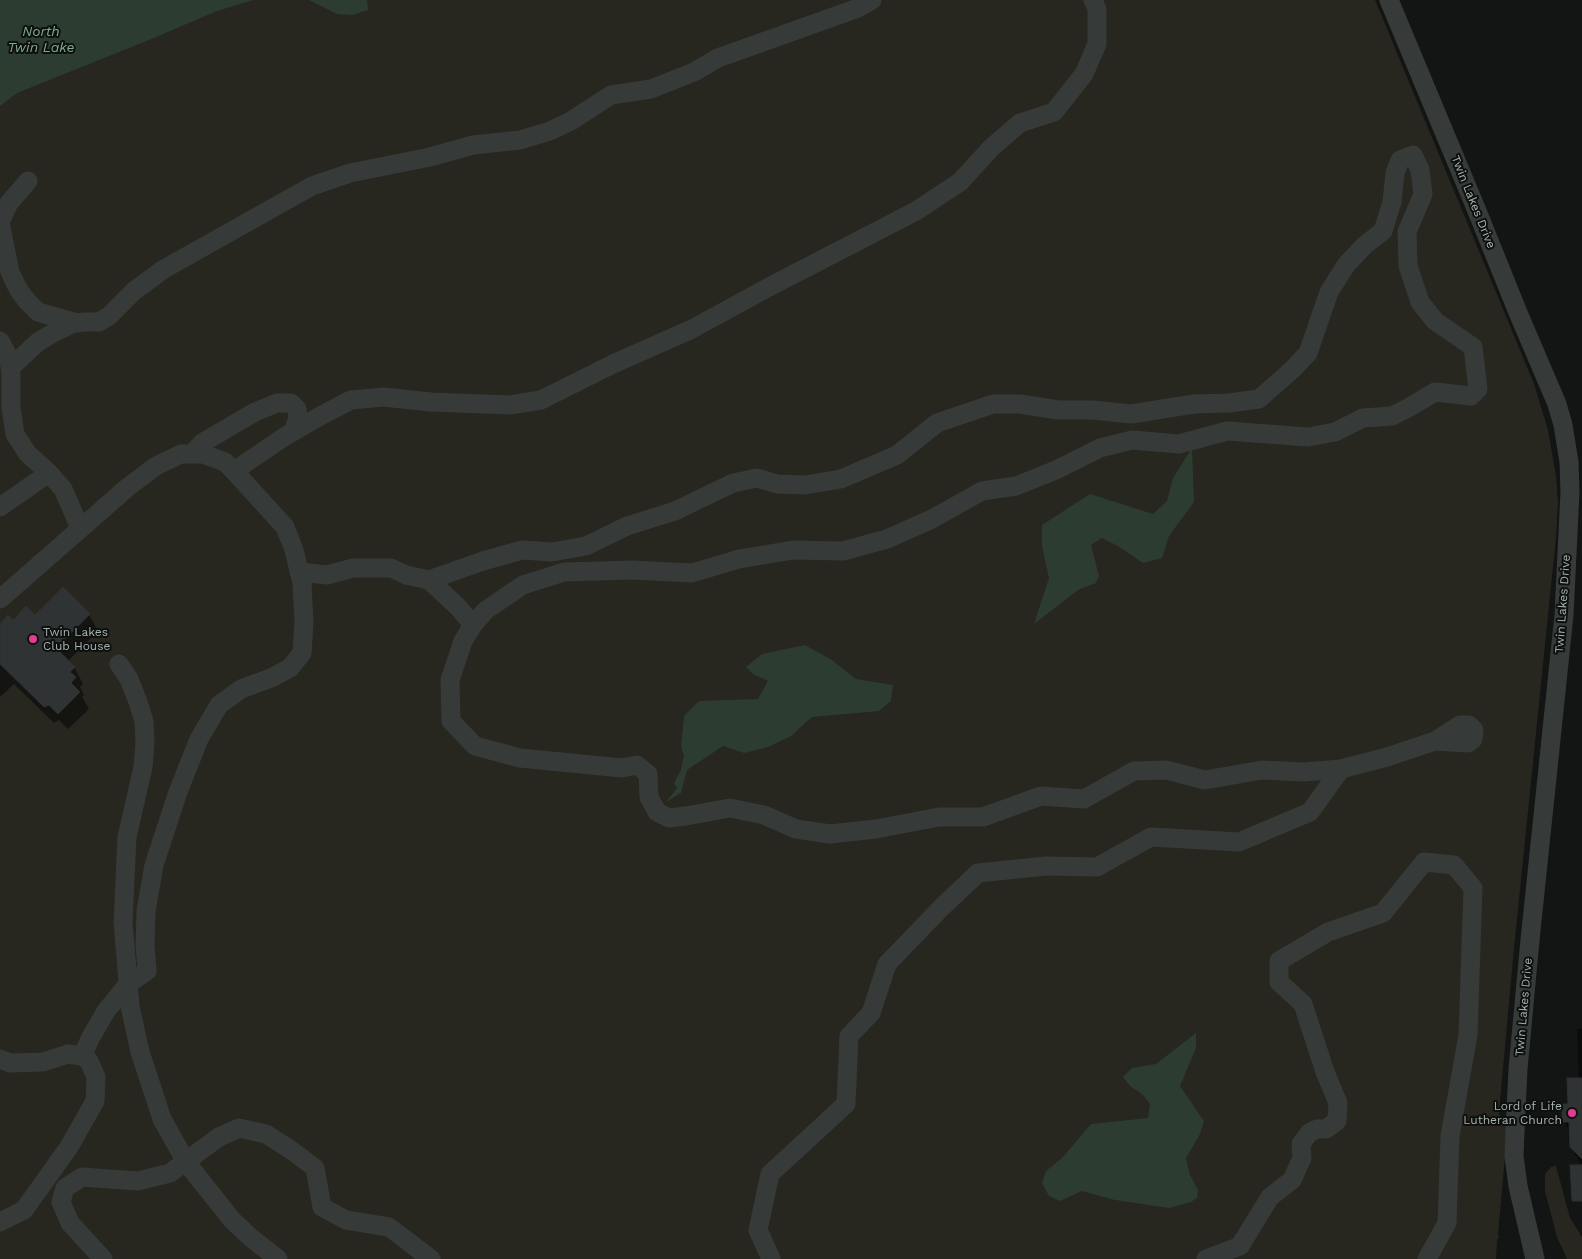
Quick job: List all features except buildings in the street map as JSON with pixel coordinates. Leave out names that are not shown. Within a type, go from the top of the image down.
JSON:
[{"type":"street","points":[[28,181],[10,203],[0,222],[10,272],[18,289],[27,302],[38,312],[77,323],[99,322],[109,316],[134,290],[164,269],[221,239],[312,186],[350,173],[430,157],[473,145],[520,140],[550,131],[571,121],[610,95],[651,89],[694,72],[718,58],[858,8],[872,0]]},
{"type":"street","points":[[234,471],[292,432],[351,400],[382,397],[431,402],[510,406],[541,400],[613,364],[692,329],[916,211],[960,182],[992,147],[1020,123],[1054,112],[1084,74],[1097,44],[1097,9],[1093,0]]},
{"type":"street","name":"Twin Lakes Drive","points":[[1390,0],[1479,215],[1518,315],[1557,404],[1563,425],[1569,462],[1570,492],[1564,615],[1530,940],[1518,1068],[1515,1132],[1514,1156],[1518,1186],[1535,1259]]},
{"type":"street","points":[[429,580],[483,561],[522,550],[552,552],[586,546],[627,526],[675,511],[733,483],[757,478],[777,484],[805,485],[841,479],[896,455],[937,423],[992,404],[1020,404],[1058,410],[1093,410],[1131,414],[1194,404],[1229,403],[1259,399],[1293,369],[1308,352],[1328,292],[1346,265],[1365,244],[1383,231],[1392,202],[1394,173],[1400,160],[1413,156],[1420,170],[1423,194],[1407,232],[1408,266],[1420,302],[1434,321],[1472,347],[1478,389],[1471,396],[1435,392],[1392,416],[1363,418],[1335,432],[1308,437],[1227,432],[1178,444],[1132,440],[1100,448],[1056,470],[1016,486],[982,491],[932,519],[887,539],[843,551],[793,550],[739,559],[692,573],[632,570],[564,572],[523,585],[486,610],[473,625],[463,641],[450,680],[451,722],[475,746],[520,758],[622,768],[637,765],[648,774],[649,797],[657,812],[669,818],[730,808],[764,815],[796,829],[830,834],[876,829],[939,817],[983,817],[1041,796],[1084,799],[1134,771],[1166,770],[1205,780],[1262,770],[1304,772],[1341,769],[1387,757],[1435,741]]},
{"type":"street","points":[[10,368],[38,342],[53,333],[77,323]]},
{"type":"street","points":[[0,341],[9,358],[11,408],[15,434],[27,453],[50,473],[63,489],[80,528]]},
{"type":"street","points":[[192,454],[202,443],[255,412],[277,403],[291,403],[330,410]]},
{"type":"street","points":[[291,403],[298,409],[298,418],[292,432]]},
{"type":"street","points":[[0,599],[128,487],[156,466],[181,454],[203,454],[225,462],[234,471],[284,527],[294,550],[302,583],[304,623],[302,652],[290,668],[271,678],[241,689],[219,705],[199,739],[178,792],[154,865],[146,911],[145,945],[147,971],[128,984],[106,1012],[82,1056]]},
{"type":"street","points":[[0,507],[50,473]]},
{"type":"street","points":[[299,572],[327,575],[353,568],[391,568],[406,575],[429,580],[458,607],[473,625]]},
{"type":"street","points":[[118,664],[128,679],[144,721],[143,767],[127,837],[124,922],[128,984],[140,1052],[162,1119],[186,1162],[232,1220],[278,1259]]},
{"type":"street","points":[[772,1259],[758,1230],[770,1174],[846,1104],[849,1036],[871,1013],[887,964],[978,873],[1046,866],[1097,867],[1150,837],[1239,842],[1310,812],[1341,769]]},
{"type":"street","points":[[1206,1259],[1240,1246],[1270,1197],[1292,1180],[1302,1158],[1301,1144],[1309,1133],[1316,1129],[1326,1130],[1337,1121],[1338,1103],[1325,1072],[1303,1004],[1278,982],[1278,961],[1328,932],[1383,913],[1424,862],[1454,865],[1472,888],[1468,1035],[1450,1136],[1446,1223],[1427,1259]]},
{"type":"street","points":[[0,1059],[10,1062],[43,1062],[68,1054],[82,1056],[89,1061],[96,1077],[95,1101],[69,1147],[40,1191],[24,1210],[0,1222]]},
{"type":"street","points":[[103,1259],[70,1222],[61,1202],[65,1188],[82,1177],[138,1181],[170,1173],[219,1137],[239,1128],[266,1134],[315,1168],[322,1207],[346,1220],[389,1226],[430,1259]]},
{"type":"street","points":[[1523,1259],[1530,1239]]},
{"type":"street","name":"Twin Lakes Drive","points":[[1530,1239],[1545,1259]]},
{"type":"shaded area","points":[[0,0],[1375,0],[1534,384],[1548,430],[1556,476],[1558,503],[1556,537],[1500,1101],[1499,1115],[1508,1124],[1496,1259],[0,1259]]},
{"type":"shaded area","points":[[1556,1166],[1570,1218],[1582,1237],[1582,1259],[1567,1259],[1557,1237],[1545,1191],[1545,1174],[1551,1167]]},
{"type":"water","name":"North Twin Lake","points":[[0,0],[253,0],[217,11],[17,93],[0,106]]},
{"type":"water","points":[[309,0],[367,0],[368,10],[352,15],[337,14]]},
{"type":"water","points":[[1192,448],[1194,502],[1169,536],[1162,558],[1143,563],[1102,538],[1091,545],[1099,576],[1096,583],[1078,590],[1034,624],[1049,578],[1042,546],[1042,525],[1090,494],[1153,514],[1167,501],[1173,478]]},
{"type":"water","points":[[805,645],[832,660],[856,679],[893,685],[891,701],[879,711],[812,717],[791,736],[768,747],[744,753],[723,746],[687,770],[681,793],[666,802],[677,788],[674,783],[681,770],[684,756],[681,747],[684,716],[699,701],[758,699],[768,681],[753,674],[746,667],[762,654]]},
{"type":"water","points":[[1196,1033],[1196,1048],[1180,1086],[1204,1121],[1200,1134],[1186,1158],[1190,1175],[1198,1190],[1197,1198],[1191,1202],[1169,1208],[1115,1200],[1082,1191],[1060,1201],[1049,1196],[1042,1183],[1046,1171],[1063,1157],[1091,1124],[1148,1118],[1150,1104],[1123,1077],[1132,1068],[1156,1064]]},
{"type":"place","name":"Twin Lakes Club House","points":[[33,639]]},
{"type":"place","name":"Lord of Life Lutheran Church","points":[[1572,1113]]}]
